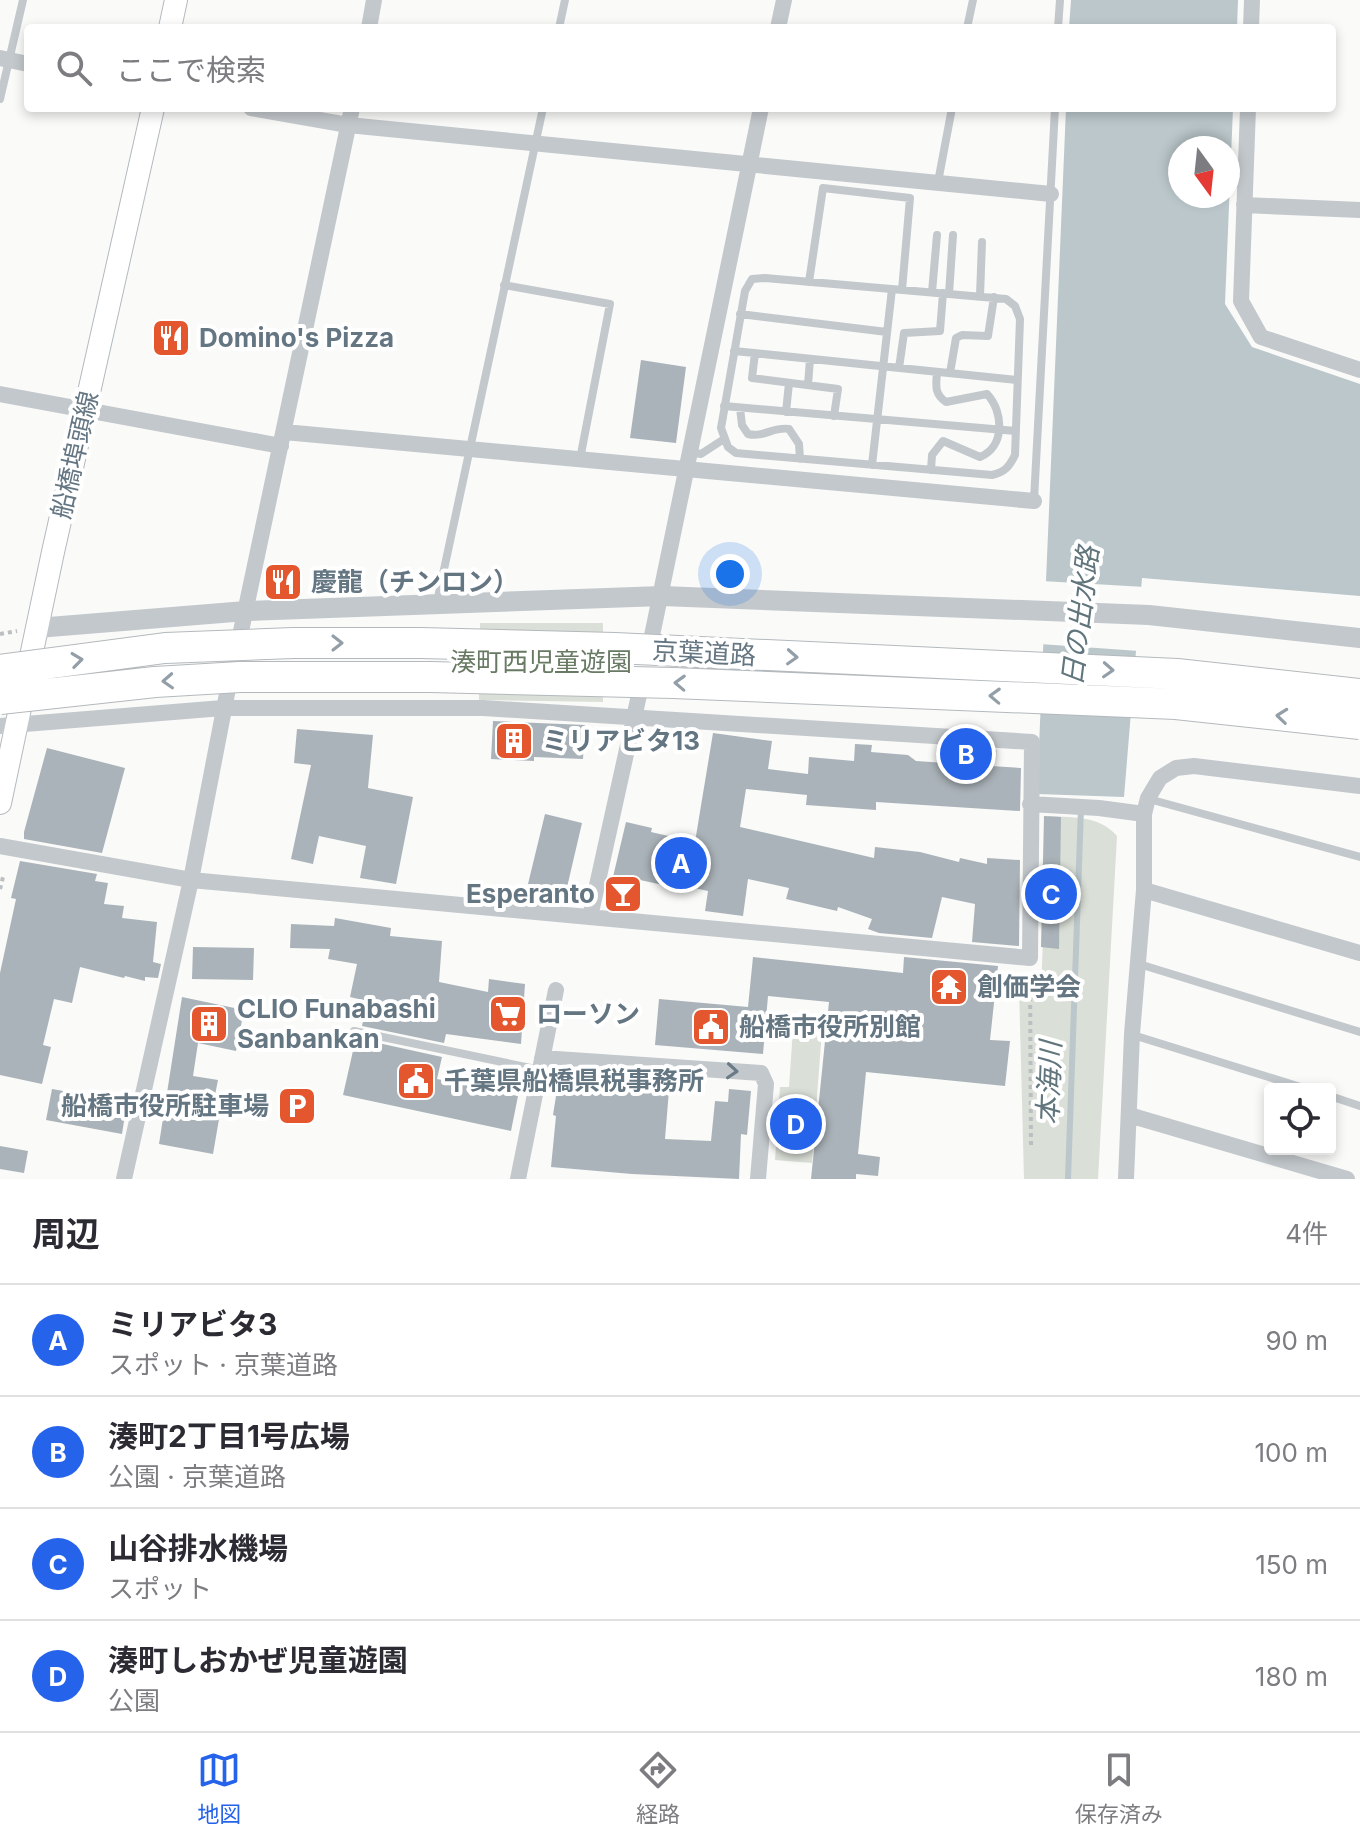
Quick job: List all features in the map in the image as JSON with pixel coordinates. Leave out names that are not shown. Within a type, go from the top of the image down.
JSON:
[{"type":"highway","name":"京葉道路","points":[[0,670],[165,648],[293,643],[421,643],[631,649],[1177,674],[1360,694]]},
{"type":"highway","name":"京葉道路","points":[[0,699],[155,682],[240,677],[430,677],[673,683],[1162,703],[1360,724]]},
{"type":"main road","points":[[171,24],[176,0]]},
{"type":"main road","name":"船橋埠頭線","points":[[0,803],[8,725],[37,628],[152,112]]},
{"type":"street","points":[[370,24],[374,0]]},
{"type":"street","points":[[779,24],[784,0]]},
{"type":"street","points":[[1251,24],[1252,0]]},
{"type":"street","points":[[4,59],[24,63]]},
{"type":"street","points":[[300,112],[350,116],[536,143],[1051,194]]},
{"type":"street","points":[[590,917],[662,596],[686,461],[760,112]]},
{"type":"street","points":[[1248,112],[1241,301],[1261,337],[1360,370]]},
{"type":"street","points":[[124,1179],[191,880],[223,708],[350,116]]},
{"type":"street","points":[[1244,205],[1360,210]]},
{"type":"street","points":[[0,394],[85,410],[282,439],[468,449],[580,459],[686,461],[1034,501]]},
{"type":"street","points":[[37,628],[246,611],[662,596],[1149,615],[1360,638]]},
{"type":"street","points":[[0,846],[191,880],[1030,958],[1032,742],[483,708],[223,708],[8,725]]},
{"type":"street","points":[[1128,1178],[1132,1034],[1144,890],[1146,806],[1160,778],[1176,768],[1194,766],[1360,786]]},
{"type":"street","points":[[1030,804],[1099,808],[1146,806]]},
{"type":"street","points":[[1144,890],[1360,953]]},
{"type":"street","points":[[518,1179],[556,990]]},
{"type":"street","points":[[541,1064],[761,1073],[766,1084],[758,1179]]},
{"type":"street","points":[[1129,1115],[1347,1179]]},
{"type":"lane","points":[[0,99],[4,59],[23,0]]},
{"type":"lane","points":[[560,24],[565,0]]},
{"type":"lane","points":[[968,24],[973,0]]},
{"type":"lane","points":[[1058,24],[1060,0]]},
{"type":"lane","points":[[436,606],[542,112]]},
{"type":"lane","points":[[938,183],[951,112]]},
{"type":"lane","points":[[1034,501],[1055,112]]},
{"type":"lane","points":[[809,282],[823,188],[910,198],[897,289],[887,332],[872,465]]},
{"type":"lane","points":[[932,292],[937,235]]},
{"type":"lane","points":[[899,368],[904,333],[940,331],[953,235]]},
{"type":"lane","points":[[980,296],[982,242]]},
{"type":"lane","points":[[752,279],[897,289],[994,297],[1006,299],[1015,306],[1020,319],[1015,455],[1002,473],[992,475],[736,453],[728,447],[721,428],[724,406],[745,291],[752,279]]},
{"type":"lane","points":[[504,285],[610,304],[580,459]]},
{"type":"lane","points":[[950,373],[956,338],[962,335],[988,336],[994,297]]},
{"type":"lane","points":[[740,314],[887,332]]},
{"type":"lane","points":[[734,351],[1017,380]]},
{"type":"lane","points":[[755,353],[752,378],[838,389],[834,416]]},
{"type":"lane","points":[[808,385],[810,359]]},
{"type":"lane","points":[[931,470],[932,455],[943,441],[980,457],[989,453],[996,444],[998,430],[997,407],[987,394],[946,402],[938,397],[935,388],[937,372]]},
{"type":"lane","points":[[786,412],[789,383]]},
{"type":"lane","points":[[724,406],[1016,431]]},
{"type":"lane","points":[[740,408],[742,425],[748,434],[755,436],[772,430],[789,429],[799,444],[800,459]]},
{"type":"lane","points":[[686,461],[724,439]]},
{"type":"lane","points":[[1146,806],[1360,857]]},
{"type":"lane","points":[[1139,964],[1360,1032]]},
{"type":"lane","points":[[354,1031],[541,1064]]},
{"type":"lane","points":[[1132,1034],[1288,1083]]},
{"type":"lane","points":[[1336,1098],[1360,1106]]},
{"type":"path","points":[[0,889],[3,877]]},
{"type":"path","points":[[1030,958],[1031,1145]]},
{"type":"green space","name":"湊町西児童遊園","points":[[480,623],[603,623],[603,702],[479,700]]},
{"type":"green space","points":[[936,747],[997,750],[996,760],[936,758]]},
{"type":"green space","points":[[1048,816],[1094,821],[1117,836],[1098,1179],[1024,1179],[1019,986],[1041,989]]},
{"type":"green space","points":[[794,1015],[823,1017],[812,1163],[775,1160],[780,1087],[789,1087]]},
{"type":"water","points":[[1071,0],[1238,0],[1237,24],[1069,24]]},
{"type":"water","name":"日の出水路","points":[[1066,112],[1233,112],[1232,136],[1168,136],[1168,208],[1229,208],[1225,304],[1252,347],[1360,384],[1360,596],[1142,578],[1124,797],[1037,794]]},
{"type":"pier","points":[[1042,581],[1145,587],[1139,651],[1040,644]]},
{"type":"building","points":[[641,360],[686,367],[676,443],[630,438]]},
{"type":"building","points":[[493,721],[585,725],[583,759],[491,759]]},
{"type":"building","points":[[297,729],[373,735],[368,788],[413,797],[396,884],[360,878],[366,846],[319,836],[313,864],[291,859],[311,765],[294,763]]},
{"type":"building","points":[[713,733],[772,741],[768,769],[808,774],[809,757],[854,761],[855,744],[872,745],[871,752],[908,755],[916,761],[1021,768],[1020,811],[876,802],[876,810],[806,805],[807,795],[746,789],[740,827],[874,858],[875,847],[920,852],[959,862],[960,858],[987,864],[987,858],[1020,860],[1019,946],[972,942],[975,904],[942,897],[932,938],[879,933],[868,929],[872,919],[838,907],[837,911],[786,899],[789,888],[748,879],[743,916],[705,911],[708,891],[663,881],[663,885],[640,880],[633,908],[607,902],[626,822],[652,828],[651,832],[695,842]]},
{"type":"building","points":[[47,748],[125,768],[102,853],[24,839]]},
{"type":"building","points":[[545,814],[582,823],[565,896],[527,888]]},
{"type":"building","points":[[1044,816],[1061,817],[1059,949],[1041,947]]},
{"type":"building","points":[[20,861],[97,874],[95,881],[108,883],[104,904],[124,906],[122,918],[157,922],[153,962],[161,964],[158,978],[145,977],[145,981],[80,967],[72,1003],[54,999],[43,1045],[51,1047],[42,1084],[0,1075],[0,973],[16,899],[11,898]]},
{"type":"building","points":[[335,918],[391,928],[390,936],[442,941],[439,982],[488,992],[489,979],[525,984],[521,1044],[446,1034],[444,1043],[362,1026],[367,1001],[350,997],[357,964],[328,959],[330,949],[290,948],[291,924],[334,926]]},
{"type":"building","points":[[193,947],[254,948],[253,980],[192,979]]},
{"type":"building","points":[[753,957],[903,973],[904,957],[998,966],[990,1040],[1010,1041],[1005,1086],[866,1072],[858,1154],[880,1157],[878,1176],[856,1174],[856,1179],[811,1179],[829,1002],[768,996],[763,1054],[655,1045],[659,999],[748,1007]]},
{"type":"building","points":[[182,997],[244,1010],[236,1051],[198,1043],[193,1076],[218,1080],[215,1095],[223,1096],[213,1154],[159,1144]]},
{"type":"building","points":[[360,1039],[442,1057],[437,1079],[518,1096],[511,1131],[343,1095],[355,1042],[359,1043]]},
{"type":"building","points":[[560,1071],[600,1077],[599,1084],[669,1090],[665,1139],[711,1141],[715,1101],[728,1102],[729,1089],[751,1091],[747,1135],[741,1134],[739,1179],[551,1167],[556,1116],[553,1115]]},
{"type":"building","points":[[52,1089],[127,1102],[122,1134],[46,1120]]},
{"type":"building","points":[[0,1146],[28,1151],[24,1173],[0,1169]]},
{"type":"waterway","name":"本海川","points":[[1068,1179],[1081,808]]},
{"type":"place","name":"Domino's Pizza","points":[[171,338]]},
{"type":"place","name":"慶龍（チンロン）","points":[[283,582]]},
{"type":"place","name":"ミリアビタ13","points":[[514,741]]},
{"type":"place","name":"湊町2丁目1号広場","points":[[966,754]]},
{"type":"place","name":"ミリアビタ3","points":[[681,863]]},
{"type":"place","name":"Esperanto","points":[[623,894]]},
{"type":"place","name":"山谷排水機場","points":[[1051,894]]},
{"type":"place","name":"創価学会","points":[[949,987]]},
{"type":"place","name":"ローソン","points":[[508,1014]]},
{"type":"place","name":"CLIO Funabashi Sanbankan","points":[[209,1024]]},
{"type":"place","name":"船橋市役所別館","points":[[711,1027]]},
{"type":"place","name":"千葉県船橋県税事務所","points":[[416,1081]]},
{"type":"place","name":"船橋市役所駐車場","points":[[297,1106]]},
{"type":"place","name":"湊町しおかぜ児童遊園","points":[[796,1124]]}]
